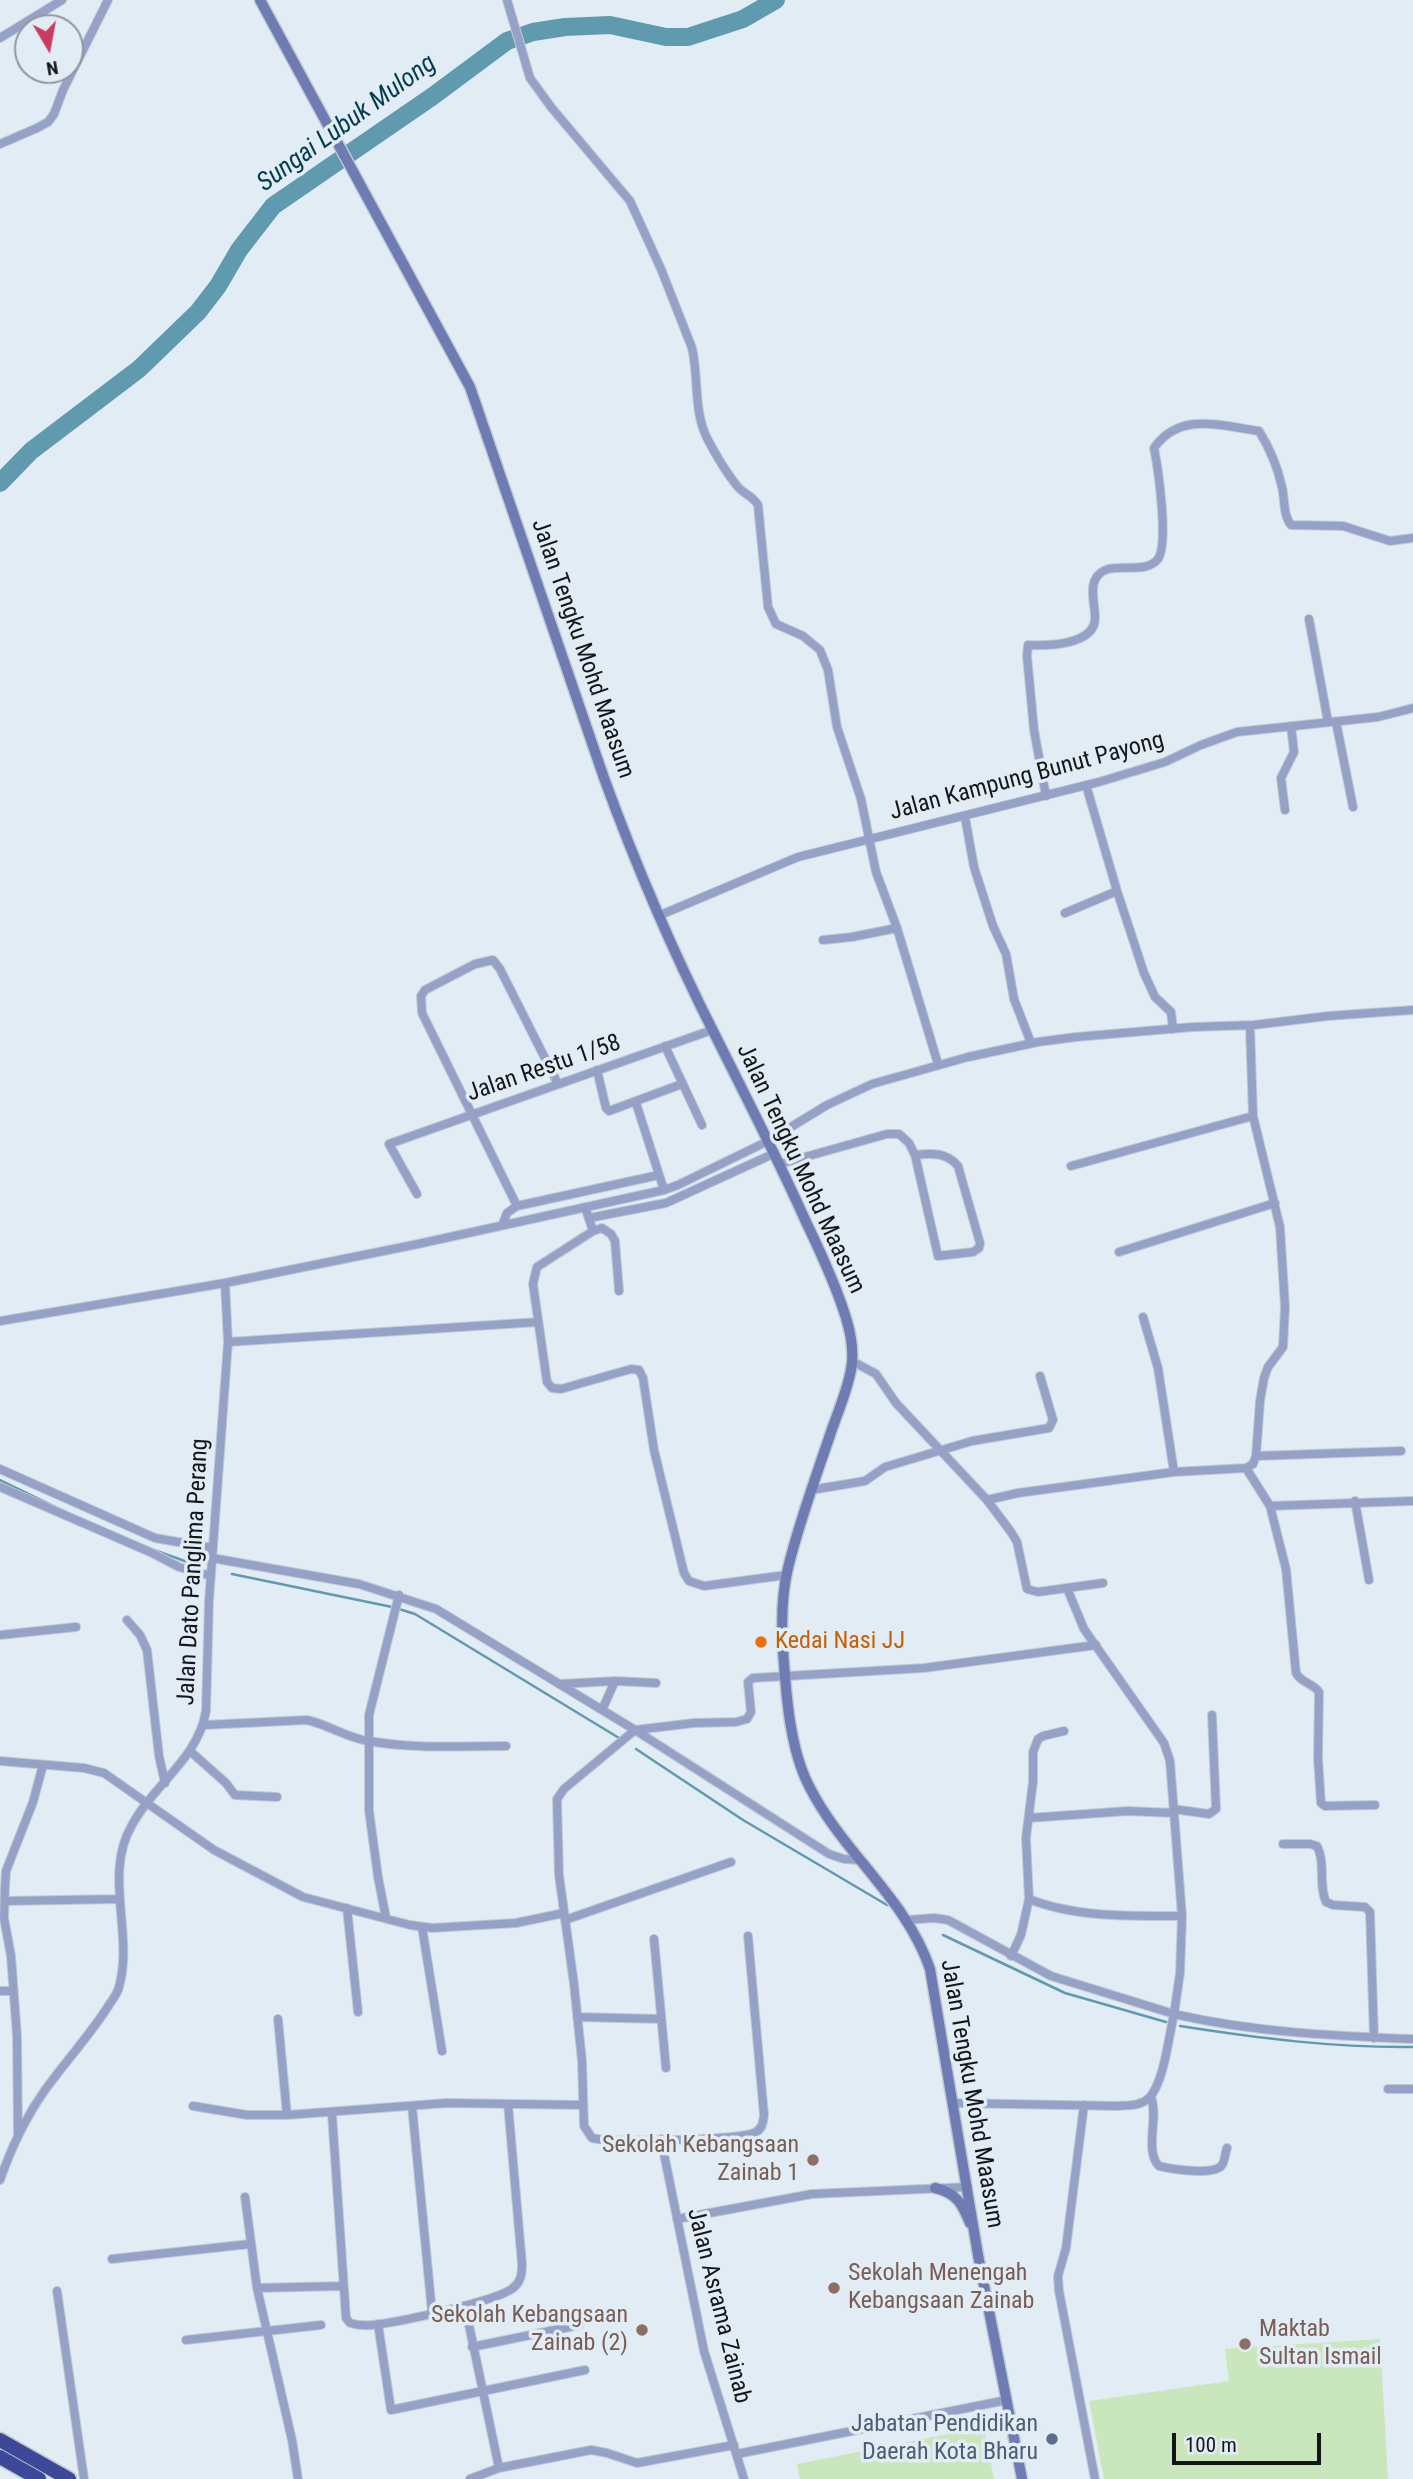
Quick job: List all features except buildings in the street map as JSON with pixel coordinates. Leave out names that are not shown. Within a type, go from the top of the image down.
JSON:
[{"type":"highway","points":[[0,2440],[69,2479]]},
{"type":"highway","points":[[0,2457],[39,2479]]},
{"type":"main road","name":"Jalan Tengku Mohd Maasum","points":[[260,0],[471,387],[604,778],[658,916],[777,1158],[823,1258],[846,1319],[852,1361],[850,1374],[786,1575],[783,1612],[785,1674],[793,1736],[803,1772],[826,1814],[907,1920],[923,1948],[930,1969],[976,2239],[1022,2479]]},
{"type":"main road","points":[[934,2188],[958,2198],[976,2239]]},
{"type":"street","points":[[0,38],[62,0]]},
{"type":"street","points":[[0,144],[37,128],[54,114],[63,90],[108,0]]},
{"type":"street","points":[[506,0],[530,78],[629,201],[642,225],[692,348],[701,424],[738,488],[754,497],[758,505],[768,607],[776,624],[803,636],[820,650],[828,670],[837,727],[861,799],[876,872],[897,928],[939,1064]]},
{"type":"street","points":[[1046,796],[1034,730],[1028,645],[1051,645],[1080,639],[1090,632],[1096,622],[1093,588],[1095,578],[1103,571],[1141,568],[1152,565],[1157,560],[1161,552],[1161,500],[1154,448],[1168,431],[1210,422],[1259,430],[1282,485],[1287,519],[1292,525],[1343,526],[1390,541],[1413,538]]},
{"type":"street","points":[[1309,619],[1353,807]]},
{"type":"street","name":"Jalan Kampung Bunut Payong","points":[[658,916],[798,857],[1086,785],[1165,762],[1222,737],[1291,726],[1378,717],[1413,708]]},
{"type":"street","points":[[1285,810],[1281,778],[1295,748],[1291,726]]},
{"type":"street","points":[[1086,785],[1144,973],[1155,997],[1171,1012],[1173,1029]]},
{"type":"street","points":[[965,817],[974,867],[993,926],[1006,954],[1014,999],[1031,1043]]},
{"type":"street","points":[[1065,913],[1117,891]]},
{"type":"street","points":[[823,940],[897,928]]},
{"type":"street","points":[[517,1206],[422,1013],[421,996],[425,990],[465,970],[493,960],[558,1084]]},
{"type":"street","points":[[0,1321],[225,1283],[418,1244],[664,1189],[768,1141],[827,1105],[872,1084],[939,1064],[1031,1043],[1413,1010]]},
{"type":"street","points":[[987,1500],[1018,1493],[1174,1472],[1246,1468],[1253,1464],[1264,1378],[1268,1367],[1283,1347],[1285,1307],[1280,1227],[1254,1116],[1250,1026]]},
{"type":"street","name":"Jalan Restu 1/58","points":[[417,1195],[389,1144],[712,1030]]},
{"type":"street","points":[[665,1046],[702,1125]]},
{"type":"street","points":[[597,1070],[609,1111],[682,1084]]},
{"type":"street","points":[[636,1103],[664,1189]]},
{"type":"street","points":[[1071,1166],[1254,1116]]},
{"type":"street","points":[[589,1218],[666,1203],[777,1158],[899,1133],[915,1154],[938,1256],[973,1252],[979,1248],[980,1243],[958,1166],[952,1159],[935,1153],[915,1154]]},
{"type":"street","points":[[503,1223],[507,1213],[517,1206],[659,1175]]},
{"type":"street","points":[[1119,1252],[1275,1203]]},
{"type":"street","points":[[585,1207],[593,1231]]},
{"type":"street","points":[[619,1291],[615,1241],[611,1234],[601,1228],[537,1267],[533,1279],[547,1382],[552,1388],[561,1389],[631,1369],[639,1370],[643,1378],[654,1450],[684,1573],[689,1581],[704,1586],[786,1575]]},
{"type":"street","name":"Jalan Dato Panglima Perang","points":[[0,2180],[18,2136],[44,2091],[100,2020],[119,1988],[123,1843],[131,1825],[190,1751],[204,1725],[212,1558],[228,1342],[225,1283]]},
{"type":"street","points":[[1143,1317],[1158,1368],[1174,1472]]},
{"type":"street","points":[[228,1342],[538,1322]]},
{"type":"street","points":[[852,1361],[876,1374],[896,1403],[987,1500],[1017,1542],[1027,1589],[1038,1592],[1102,1583]]},
{"type":"street","points":[[811,1490],[865,1481],[886,1467],[972,1441],[1049,1428],[1053,1420],[1040,1376]]},
{"type":"street","points":[[1256,1456],[1401,1451]]},
{"type":"street","points":[[1246,1468],[1270,1506],[1286,1569],[1296,1673],[1319,1692],[1318,1759],[1321,1803],[1325,1806],[1375,1805]]},
{"type":"street","points":[[0,1469],[155,1538],[213,1548]]},
{"type":"street","points":[[0,1487],[179,1567],[211,1576]]},
{"type":"street","points":[[1355,1501],[1369,1580]]},
{"type":"street","points":[[1270,1506],[1413,1501]]},
{"type":"street","points":[[212,1558],[359,1584],[397,1604],[436,1609],[635,1730],[829,1854],[860,1860]]},
{"type":"street","points":[[954,2104],[1132,2105],[1143,2102],[1151,2097],[1160,2075],[1174,2014],[1180,1973],[1182,1916],[1170,1761],[1164,1743],[1084,1629],[1067,1588]]},
{"type":"street","points":[[386,1918],[369,1810],[369,1715],[397,1604]]},
{"type":"street","points":[[127,1620],[140,1635],[147,1650],[159,1756],[165,1783]]},
{"type":"street","points":[[0,1634],[76,1627]]},
{"type":"street","points":[[748,1936],[764,2115],[762,2125],[753,2133],[738,2137],[592,2138],[584,2126],[578,2017],[559,1875],[557,1799],[564,1789],[635,1730],[743,1721],[751,1712],[747,1685],[749,1679],[785,1674],[925,1668],[1096,1645]]},
{"type":"street","points":[[602,1710],[615,1681]]},
{"type":"street","points":[[559,1684],[656,1682]]},
{"type":"street","points":[[1029,1818],[1128,1811],[1209,1814],[1216,1809],[1212,1715]]},
{"type":"street","points":[[204,1725],[307,1720],[338,1734],[370,1742],[506,1746]]},
{"type":"street","points":[[1011,1955],[1021,1935],[1029,1899],[1026,1838],[1034,1782],[1033,1752],[1043,1736],[1064,1731]]},
{"type":"street","points":[[190,1751],[226,1783],[235,1795],[277,1797]]},
{"type":"street","points":[[0,1761],[84,1768],[104,1773],[214,1850],[283,1888],[303,1897],[422,1927],[500,1924],[564,1917],[731,1862]]},
{"type":"street","points":[[18,2136],[17,2036],[11,1956],[2,1917],[5,1901],[3,1871],[33,1802],[43,1765]]},
{"type":"street","points":[[1283,1844],[1317,1846],[1326,1902],[1365,1907],[1370,1912],[1374,2038]]},
{"type":"street","points":[[5,1901],[120,1899]]},
{"type":"street","points":[[1029,1899],[1070,1910],[1103,1914],[1182,1916]]},
{"type":"street","points":[[347,1908],[358,2012]]},
{"type":"street","points":[[907,1920],[947,1920],[1051,1976],[1174,2014],[1241,2027],[1413,2039]]},
{"type":"street","points":[[422,1927],[442,2051]]},
{"type":"street","points":[[654,1939],[666,2068]]},
{"type":"street","points":[[0,1992],[12,1991]]},
{"type":"street","points":[[578,2017],[661,2019]]},
{"type":"street","points":[[278,2019],[287,2115]]},
{"type":"street","points":[[1388,2089],[1413,2090]]},
{"type":"street","points":[[1151,2097],[1154,2108],[1153,2157],[1159,2166],[1217,2170],[1222,2165],[1227,2148]]},
{"type":"street","points":[[332,2114],[346,2318],[350,2323],[378,2325],[464,2306],[511,2291],[518,2284],[522,2275],[508,2104]]},
{"type":"street","points":[[193,2106],[247,2115],[287,2115],[332,2114],[412,2106],[583,2105]]},
{"type":"street","points":[[1084,2105],[1066,2248],[1058,2276],[1095,2479]]},
{"type":"street","points":[[412,2106],[432,2312]]},
{"type":"street","name":"Jalan Asrama Zainab","points":[[661,2139],[704,2351],[744,2479]]},
{"type":"street","points":[[677,2219],[812,2194],[968,2187]]},
{"type":"street","points":[[245,2197],[257,2288],[292,2440],[298,2479]]},
{"type":"street","points":[[112,2259],[250,2244]]},
{"type":"street","points":[[257,2288],[343,2286]]},
{"type":"street","points":[[57,2291],[84,2479]]},
{"type":"street","points":[[464,2306],[499,2468]]},
{"type":"street","points":[[186,2340],[321,2325]]},
{"type":"street","points":[[378,2325],[391,2410],[586,2370]]},
{"type":"street","points":[[472,2347],[579,2325]]},
{"type":"street","points":[[737,2454],[1007,2400]]},
{"type":"street","points":[[470,2479],[499,2468],[591,2450],[630,2462],[645,2463],[734,2445]]},
{"type":"green space","points":[[1380,2339],[1388,2479],[1104,2479],[1089,2401],[1229,2381],[1225,2349]]},
{"type":"green space","points":[[984,2427],[994,2479],[800,2479],[797,2464]]},
{"type":"waterway","name":"Sungai Lubuk Mulong","points":[[0,483],[31,451],[139,369],[198,312],[218,286],[239,250],[273,206],[433,96],[507,41],[533,32],[565,27],[610,25],[666,37],[688,37],[743,19],[776,0]]},
{"type":"waterway","points":[[0,1480],[64,1511]]},
{"type":"waterway","points":[[154,1550],[193,1564]]},
{"type":"waterway","points":[[232,1574],[392,1607]]},
{"type":"waterway","points":[[399,1609],[415,1614],[619,1738]]},
{"type":"waterway","points":[[636,1749],[743,1820],[887,1905]]},
{"type":"waterway","points":[[943,1935],[1065,1993],[1166,2022]]},
{"type":"waterway","points":[[1180,2026],[1296,2041],[1413,2047]]},
{"type":"place","name":"Kedai Nasi JJ","points":[[761,1642]]},
{"type":"place","name":"Sekolah Kebangsaan Zainab 1","points":[[813,2160]]},
{"type":"place","name":"Sekolah Menengah Kebangsaan Zainab","points":[[834,2288]]},
{"type":"place","name":"Sekolah Kebangsaan Zainab (2)","points":[[642,2330]]},
{"type":"place","name":"Maktab Sultan Ismail","points":[[1245,2344]]},
{"type":"place","name":"Jabatan Pendidikan Daerah Kota Bharu","points":[[1052,2439]]}]
